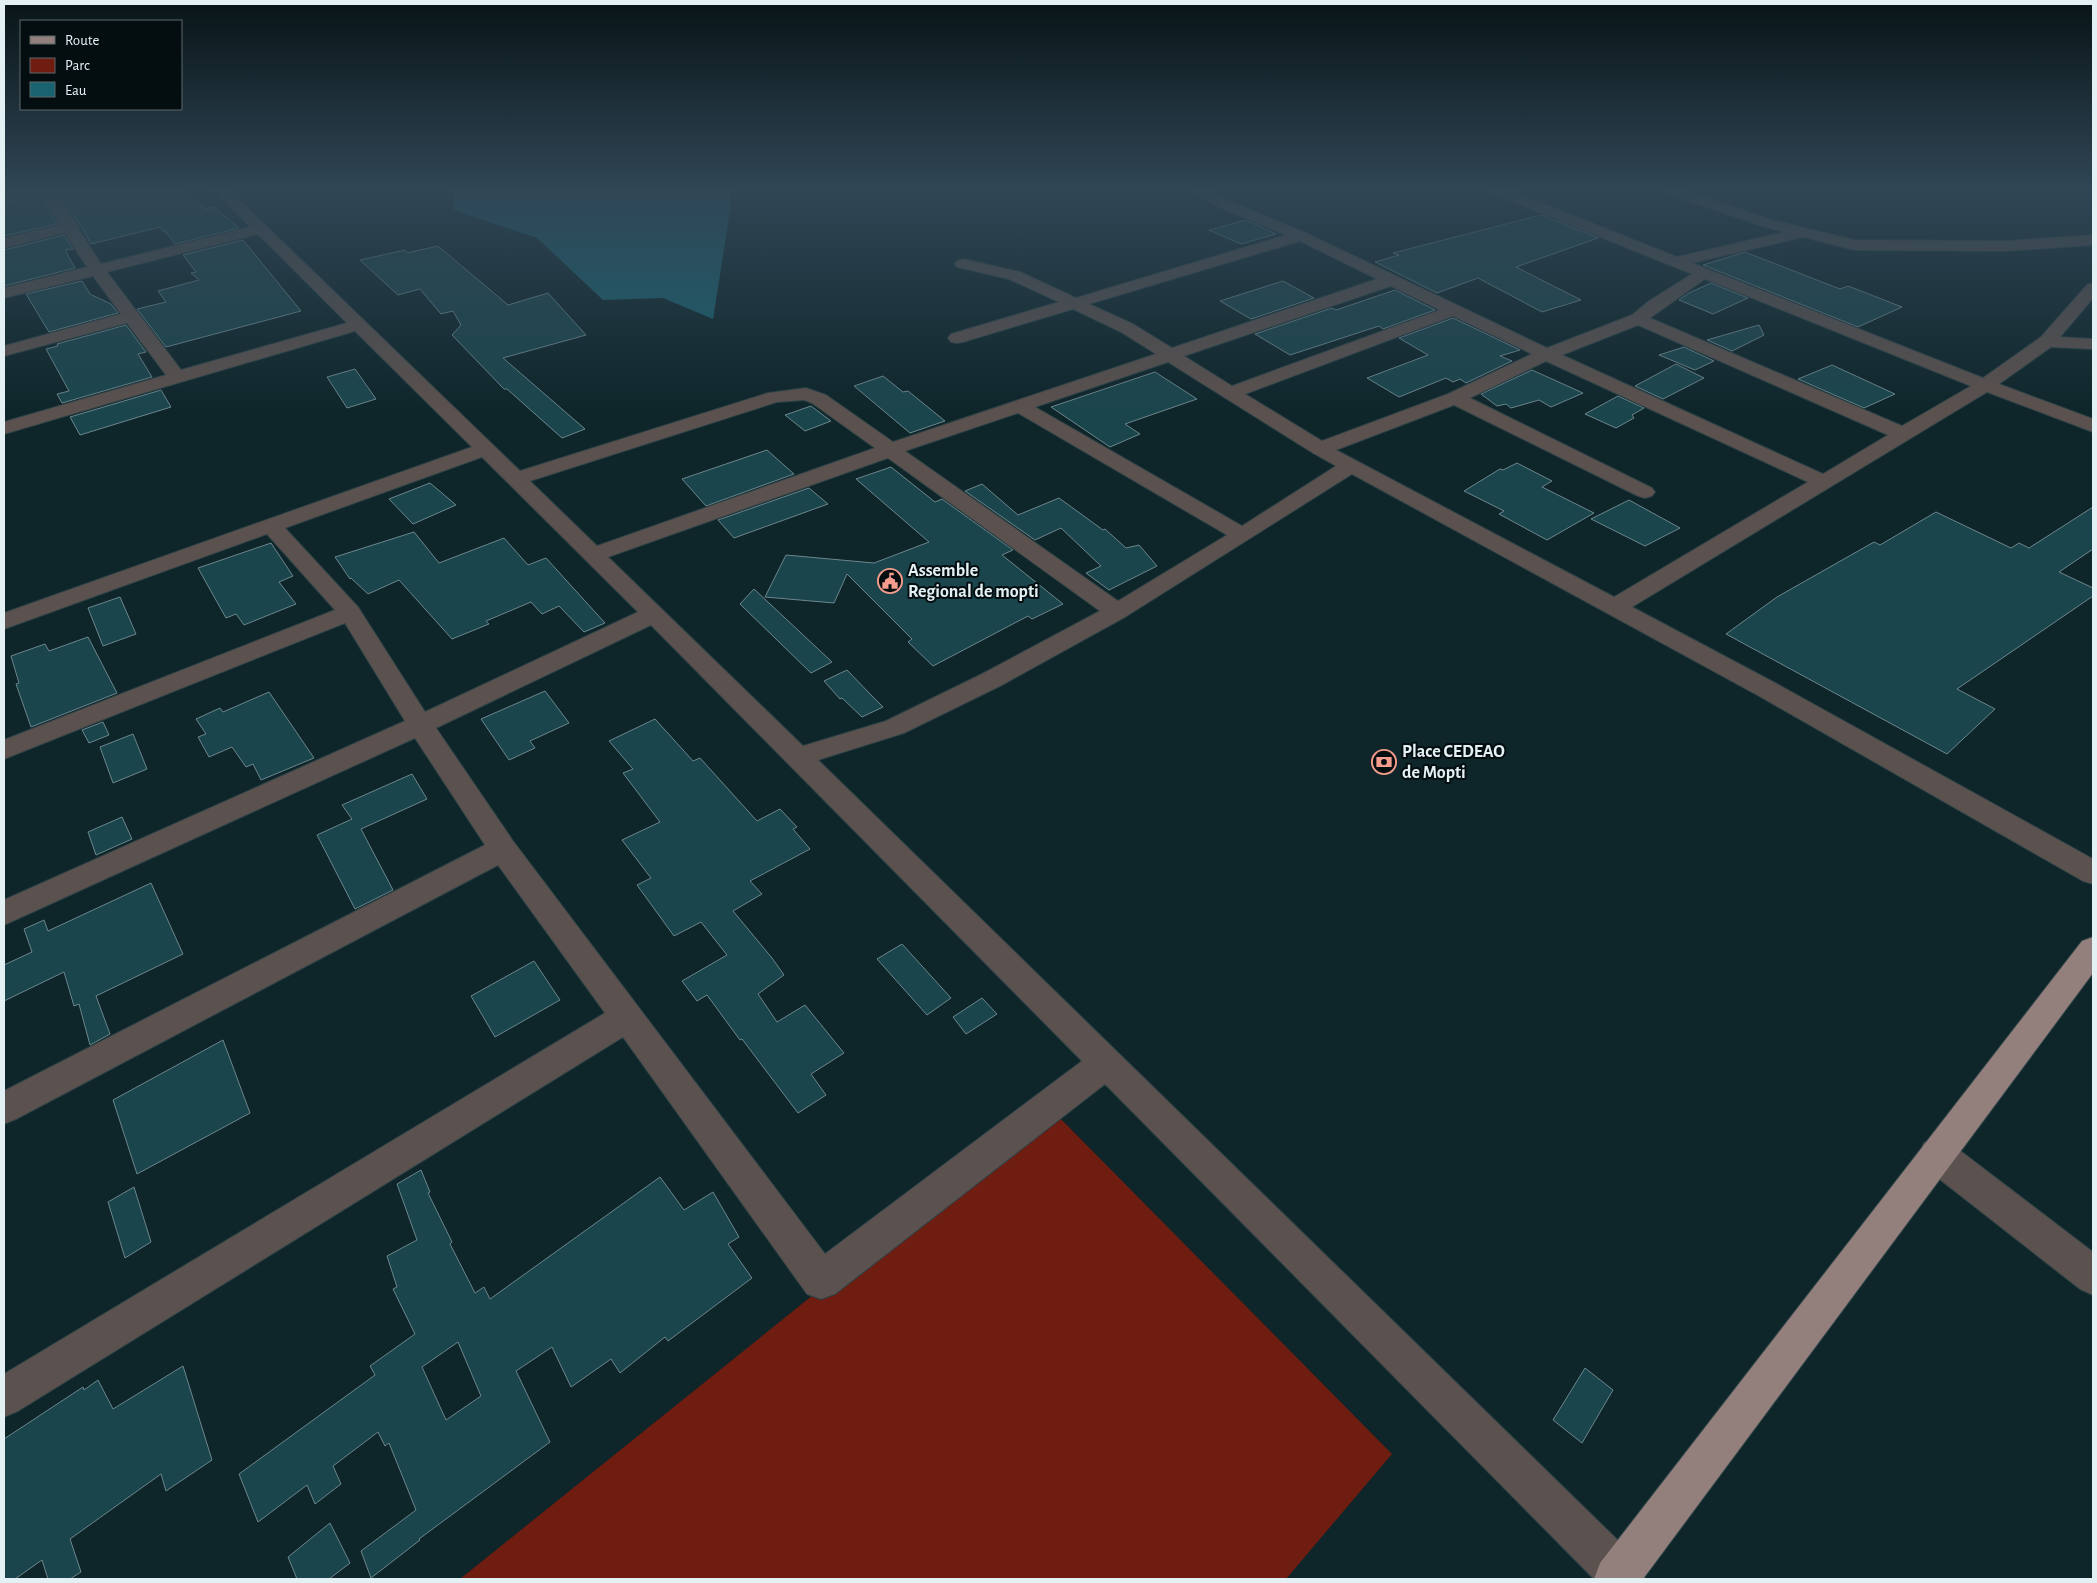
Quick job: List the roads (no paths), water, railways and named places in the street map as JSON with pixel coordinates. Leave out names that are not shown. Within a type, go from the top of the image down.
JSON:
[{"type":"main road","points":[[1618,1577],[2093,950]]},
{"type":"street","points":[[93,264],[177,377]]},
{"type":"street","points":[[4,293],[122,264]]},
{"type":"street","points":[[296,264],[798,757],[1618,1577]]},
{"type":"street","points":[[963,264],[1014,274],[1127,328],[1320,449],[1776,695],[2093,873]]},
{"type":"street","points":[[957,338],[1206,264]]},
{"type":"street","points":[[1358,264],[1547,355],[1824,482]]},
{"type":"street","points":[[1684,264],[1985,385],[2093,426]]},
{"type":"street","points":[[1320,449],[1455,398],[1530,361],[1638,319],[1655,305],[1705,272]]},
{"type":"street","points":[[592,554],[890,450],[1391,280]]},
{"type":"street","points":[[1615,607],[1985,385],[2047,341],[2093,288]]},
{"type":"street","points":[[1231,393],[1454,310]]},
{"type":"street","points":[[4,351],[132,316]]},
{"type":"street","points":[[1638,319],[1903,434]]},
{"type":"street","points":[[4,428],[357,324]]},
{"type":"street","points":[[2047,341],[2093,344]]},
{"type":"street","points":[[515,480],[775,397],[806,394],[819,399],[1117,612]]},
{"type":"street","points":[[1455,398],[1645,492]]},
{"type":"street","points":[[1020,406],[1242,535]]},
{"type":"street","points":[[4,621],[484,450]]},
{"type":"street","points":[[798,757],[895,727],[991,680],[1117,612],[1352,465]]},
{"type":"street","points":[[270,526],[350,612],[420,725],[503,849],[821,1280],[1106,1063]]},
{"type":"street","points":[[4,750],[350,612]]},
{"type":"street","points":[[4,913],[420,725],[654,614]]},
{"type":"street","points":[[4,1108],[503,849]]},
{"type":"street","points":[[4,1397],[627,1017]]},
{"type":"street","points":[[1936,1155],[2093,1276]]},
{"type":"water","points":[[565,264],[722,264],[713,319],[663,298],[603,300]]},
{"type":"place","name":"Assemble Regional de mopti","points":[[890,581]]},
{"type":"place","name":"Place CEDEAO de Mopti","points":[[1384,762]]}]
